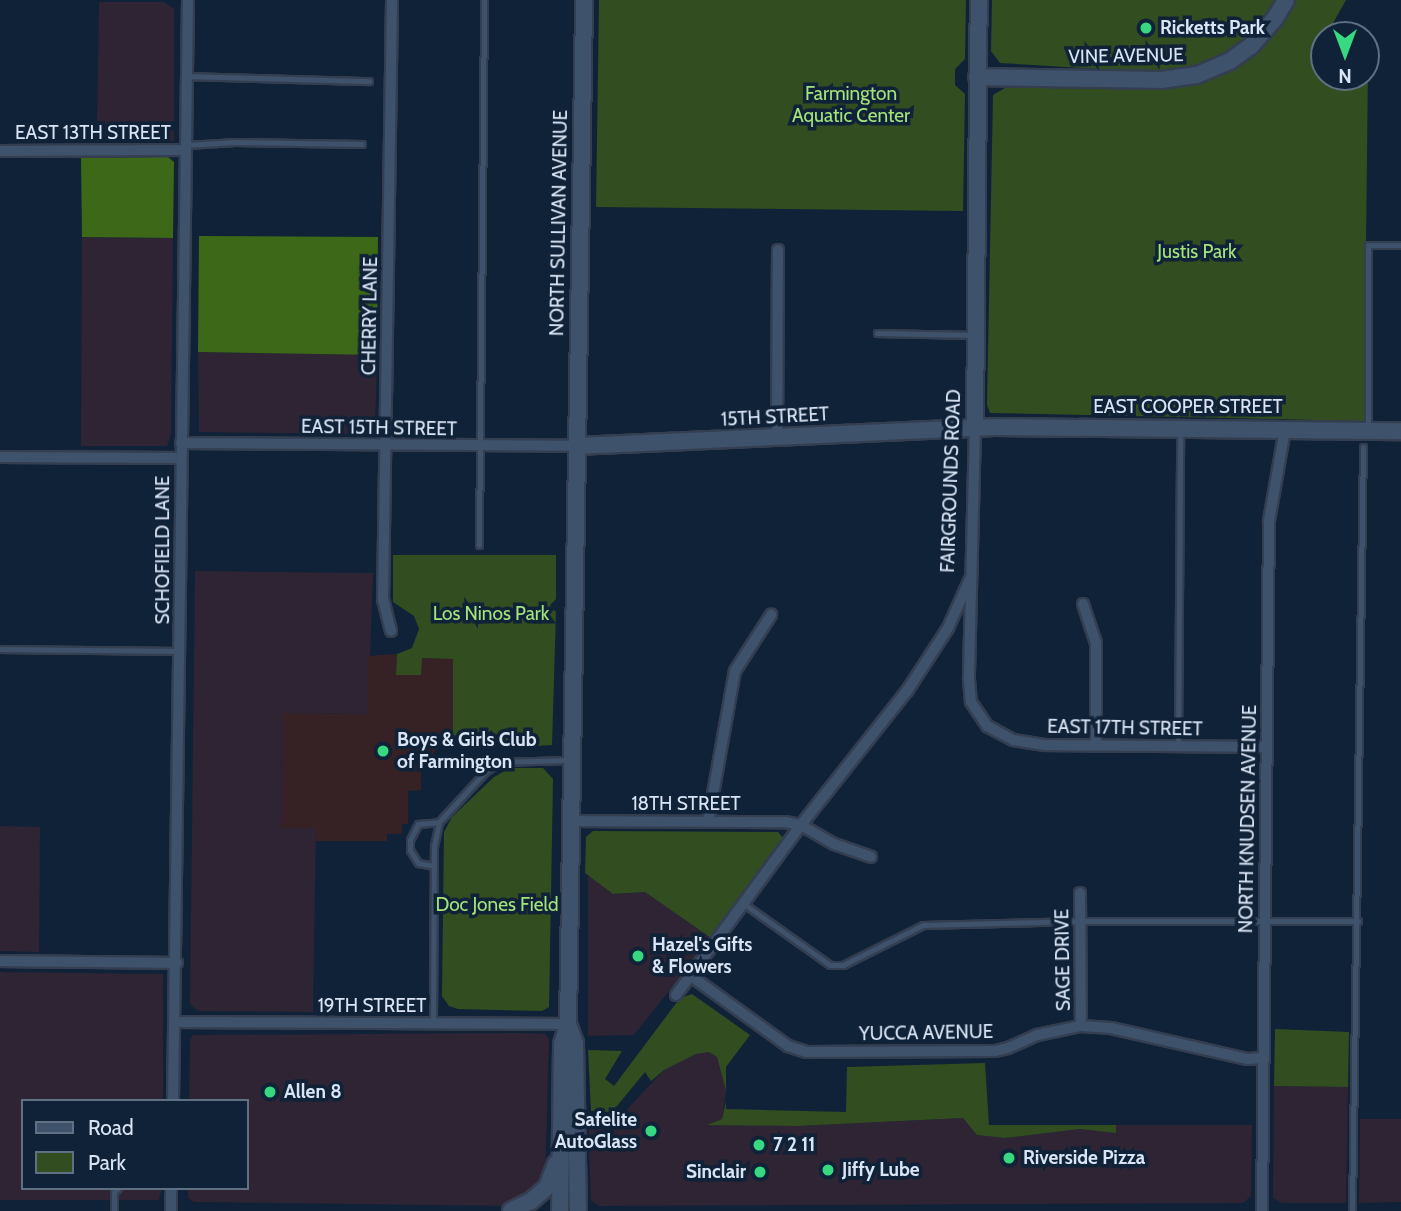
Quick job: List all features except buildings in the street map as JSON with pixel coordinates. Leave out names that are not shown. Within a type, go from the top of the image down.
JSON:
[{"type":"street","name":"SCHOFIELD LANE","points":[[173,1099],[188,0]]},
{"type":"street","name":"CHERRY LANE","points":[[391,631],[383,600],[392,0]]},
{"type":"street","name":"NORTH SULLIVAN AVENUE","points":[[568,1024],[584,0]]},
{"type":"street","name":"FAIRGROUNDS ROAD","points":[[676,995],[801,825],[907,691],[948,628],[972,574],[979,0]]},
{"type":"street","name":"VINE AVENUE","points":[[977,78],[1161,80],[1197,75],[1230,61],[1251,46],[1267,29],[1286,0]]},
{"type":"street","name":"EAST 13TH STREET","points":[[0,151],[186,148]]},
{"type":"street","points":[[777,438],[778,250]]},
{"type":"street","name":"15TH STREET","points":[[576,446],[975,428]]},
{"type":"street","name":"EAST COOPER STREET","points":[[975,428],[1401,431]]},
{"type":"street","name":"NORTH KNUDSEN AVENUE","points":[[1262,1211],[1269,521],[1285,429]]},
{"type":"street","name":"EAST 15TH STREET","points":[[181,443],[576,446]]},
{"type":"street","points":[[0,457],[181,457]]},
{"type":"street","name":"EAST 17TH STREET","points":[[972,574],[969,691],[977,715],[999,734],[1028,744],[1267,747]]},
{"type":"street","points":[[1083,604],[1096,643],[1096,746]]},
{"type":"street","points":[[708,822],[735,671],[771,615]]},
{"type":"street","name":"18TH STREET","points":[[570,821],[801,825]]},
{"type":"street","points":[[801,825],[834,844],[871,857]]},
{"type":"street","name":"SAGE DRIVE","points":[[1080,893],[1081,1026]]},
{"type":"street","points":[[0,961],[177,963]]},
{"type":"street","name":"YUCCA AVENUE","points":[[691,976],[788,1046],[806,1052],[995,1051],[1037,1035],[1081,1026],[1111,1028],[1248,1059],[1263,1058]]},
{"type":"street","name":"19TH STREET","points":[[176,1022],[568,1024]]},
{"type":"street","points":[[560,1211],[562,1044],[568,1024]]},
{"type":"street","points":[[568,1024],[575,1043],[578,1211]]},
{"type":"street","points":[[511,1211],[531,1202],[547,1187],[560,1152]]},
{"type":"street","points":[[171,1190],[171,1211]]},
{"type":"lane","points":[[479,545],[484,0]]},
{"type":"lane","points":[[187,76],[369,81]]},
{"type":"lane","points":[[186,148],[235,142],[362,144]]},
{"type":"lane","points":[[1368,430],[1368,245],[1401,245]]},
{"type":"lane","points":[[877,333],[976,335]]},
{"type":"lane","points":[[1178,746],[1180,429]]},
{"type":"lane","points":[[1352,1211],[1359,921],[1363,447]]},
{"type":"lane","points":[[0,649],[180,651]]},
{"type":"lane","points":[[433,1024],[434,866],[435,837],[439,822],[485,772],[500,762],[518,759],[572,760]]},
{"type":"lane","points":[[434,866],[418,863],[410,850],[410,841],[418,824],[439,822]]},
{"type":"lane","points":[[744,904],[830,965],[843,965],[923,925],[1080,921],[1359,921]]},
{"type":"lane","points":[[114,1211],[116,1190]]},
{"type":"shaded area","points":[[99,2],[164,2],[174,9],[174,141],[104,140],[97,128]]},
{"type":"shaded area","points":[[82,237],[173,238],[171,434],[167,446],[81,446]]},
{"type":"shaded area","points":[[198,352],[377,355],[375,431],[370,434],[199,432]]},
{"type":"shaded area","points":[[195,571],[373,573],[368,714],[282,713],[281,828],[316,828],[313,1012],[198,1011],[190,1003]]},
{"type":"shaded area","points":[[397,654],[396,675],[422,658],[453,659],[454,684],[453,747],[439,747],[433,753],[437,758],[432,763],[427,759],[421,765],[421,790],[408,791],[408,824],[402,824],[402,834],[387,834],[387,841],[316,841],[316,828],[281,828],[282,713],[368,714],[368,656]]},
{"type":"shaded area","points":[[0,826],[40,827],[39,952],[0,951]]},
{"type":"shaded area","points":[[588,874],[613,894],[645,892],[711,938],[634,1035],[588,1036]]},
{"type":"shaded area","points":[[0,972],[163,974],[163,1099],[21,1099],[21,1190],[162,1190],[159,1200],[0,1200]]},
{"type":"shaded area","points":[[545,1034],[549,1039],[545,1179],[542,1187],[510,1206],[194,1202],[188,1198],[188,1190],[248,1190],[248,1099],[189,1099],[190,1040],[193,1035]]},
{"type":"shaded area","points":[[709,1052],[717,1057],[726,1091],[722,1119],[709,1124],[797,1126],[964,1118],[977,1135],[1005,1138],[1080,1129],[1116,1133],[1116,1125],[1252,1125],[1251,1196],[1243,1203],[600,1206],[591,1201],[588,1122],[592,1122],[592,1128],[611,1126],[664,1070],[696,1054]]},
{"type":"shaded area","points":[[1274,1086],[1348,1087],[1346,1203],[1282,1203],[1273,1198]]},
{"type":"shaded area","points":[[1360,1119],[1401,1119],[1401,1202],[1359,1203]]},
{"type":"green space","name":"Farmington Aquatic Center","points":[[599,0],[966,0],[965,59],[955,69],[955,85],[965,94],[963,211],[596,207]]},
{"type":"green space","points":[[992,0],[1277,0],[1266,18],[1234,49],[1198,67],[1166,73],[1000,63],[991,51]]},
{"type":"green space","name":"Justis Park","points":[[1296,0],[1346,0],[1334,21],[1310,21],[1310,91],[1368,91],[1364,421],[990,413],[987,405],[993,95],[1005,88],[1168,88],[1207,81],[1257,52],[1278,31]]},
{"type":"green space","points":[[168,157],[174,162],[173,238],[82,237],[81,158]]},
{"type":"green space","points":[[199,236],[378,237],[377,355],[198,352]]},
{"type":"green space","name":"Los Ninos Park","points":[[393,555],[556,555],[556,599],[550,605],[556,612],[552,745],[508,748],[491,730],[484,737],[478,732],[473,737],[478,747],[453,747],[453,659],[422,658],[421,675],[396,675],[397,654],[412,648],[419,629],[414,616],[393,602]]},
{"type":"green space","name":"Doc Jones Field","points":[[510,768],[543,768],[553,779],[549,1007],[542,1011],[458,1009],[449,1006],[442,996],[444,832],[452,817],[494,777]]},
{"type":"green space","points":[[593,831],[778,832],[783,838],[711,938],[645,892],[613,894],[585,873],[586,837]]},
{"type":"green space","points":[[692,994],[750,1035],[726,1067],[726,1091],[717,1057],[709,1052],[696,1054],[664,1070],[651,1081],[645,1072],[612,1112],[591,1111],[588,1050],[622,1051],[605,1079],[614,1086],[680,998]]},
{"type":"green space","points":[[1275,1029],[1349,1032],[1348,1087],[1274,1086]]},
{"type":"green space","points":[[985,1063],[989,1125],[1116,1125],[1116,1133],[1080,1129],[1005,1138],[977,1135],[963,1118],[797,1126],[707,1125],[722,1119],[726,1101],[726,1109],[846,1112],[847,1067]]},
{"type":"place","name":"Ricketts Park","points":[[1146,28]]},
{"type":"place","name":"Boys & Girls Club of Farmington","points":[[383,751]]},
{"type":"place","name":"Hazel's Gifts & Flowers","points":[[638,956]]},
{"type":"place","name":"Allen 8","points":[[270,1092]]},
{"type":"place","name":"Safelite AutoGlass","points":[[651,1131]]},
{"type":"place","name":"7 2 11","points":[[759,1145]]},
{"type":"place","name":"Riverside Pizza","points":[[1009,1158]]},
{"type":"place","name":"Jiffy Lube","points":[[828,1170]]},
{"type":"place","name":"Sinclair","points":[[760,1172]]}]
